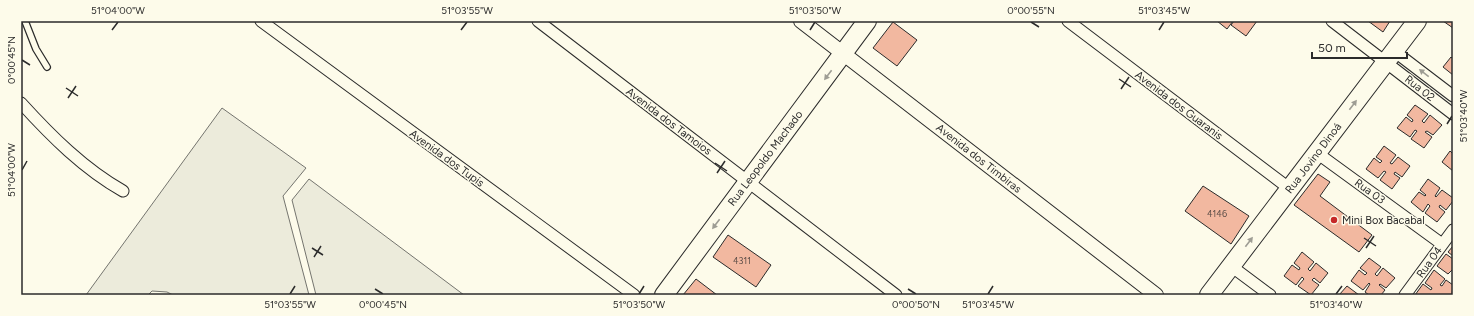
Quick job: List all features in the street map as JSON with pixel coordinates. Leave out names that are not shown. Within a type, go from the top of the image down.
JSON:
[{"type":"main road","name":"Rua Leopoldo Machado","points":[[664,295],[867,21]]},
{"type":"main road","name":"Rua Jovino Dinoá","points":[[1209,295],[1417,21]]},
{"type":"street","name":"Avenida dos Tupis","points":[[261,21],[634,295]]},
{"type":"street","name":"Avenida dos Tamoios","points":[[538,21],[896,295]]},
{"type":"street","name":"Avenida dos Timbiras","points":[[801,21],[1156,295]]},
{"type":"street","name":"Avenida dos Guaranis","points":[[1068,21],[1290,189]]},
{"type":"street","points":[[1332,21],[1390,56]]},
{"type":"street","name":"Rua 02","points":[[1390,56],[1453,96]]},
{"type":"street","name":"Rua 02","points":[[1390,56],[1453,114]]},
{"type":"street","points":[[21,103],[41,126],[58,141],[103,180],[122,192]]},
{"type":"street","name":"Rua 03","points":[[1317,152],[1442,244]]},
{"type":"street","name":"Rua 04","points":[[1405,295],[1453,230]]},
{"type":"street","points":[[1231,266],[1270,295]]},
{"type":"lane","points":[[25,21],[36,49],[47,67]]},
{"type":"shaded area","points":[[222,108],[306,168],[283,196],[309,295],[173,295],[167,292],[152,291],[148,295],[86,295]]},
{"type":"shaded area","points":[[309,179],[464,295],[316,295],[292,200]]},
{"type":"building","points":[[1217,21],[1233,21],[1227,29]]},
{"type":"building","points":[[1234,21],[1257,21],[1246,36],[1231,25]]},
{"type":"building","points":[[1368,21],[1390,21],[1383,32]]},
{"type":"building","points":[[1443,21],[1453,21],[1453,28]]},
{"type":"building","points":[[893,22],[917,40],[897,66],[873,48]]},
{"type":"building","points":[[1451,57],[1453,59],[1453,75],[1443,67]]},
{"type":"building","points":[[1415,105],[1428,114],[1422,121],[1424,123],[1430,115],[1442,125],[1433,135],[1427,131],[1425,132],[1432,137],[1424,148],[1411,139],[1417,131],[1415,130],[1410,137],[1397,128],[1406,117],[1412,122],[1413,120],[1407,115]]},
{"type":"building","points":[[1384,146],[1396,155],[1390,163],[1392,164],[1398,157],[1410,166],[1402,177],[1395,172],[1394,174],[1400,178],[1392,189],[1380,180],[1386,172],[1384,171],[1378,178],[1366,169],[1374,158],[1380,163],[1382,161],[1376,157]]},
{"type":"building","points":[[1450,151],[1453,154],[1453,171],[1442,162]]},
{"type":"building","name":"Mini Box Bacabal","points":[[1318,174],[1330,182],[1320,196],[1372,235],[1359,252],[1294,205]]},
{"type":"building","points":[[1428,179],[1440,188],[1435,196],[1436,197],[1442,190],[1453,198],[1453,201],[1446,210],[1440,205],[1439,207],[1445,212],[1437,222],[1425,213],[1430,206],[1428,204],[1423,212],[1411,202],[1419,192],[1425,196],[1426,195],[1420,190]]},
{"type":"building","points":[[1203,186],[1249,216],[1231,244],[1185,211]]},
{"type":"building","points":[[728,235],[771,265],[756,287],[713,257]]},
{"type":"building","points":[[1453,246],[1453,256],[1448,252]]},
{"type":"building","points":[[1302,252],[1314,262],[1308,269],[1310,271],[1316,263],[1328,273],[1320,283],[1314,278],[1312,280],[1319,285],[1311,295],[1298,286],[1304,279],[1302,277],[1296,285],[1284,276],[1292,265],[1299,270],[1300,268],[1294,263]]},
{"type":"building","points":[[1446,254],[1453,259],[1453,269],[1448,274],[1437,266]]},
{"type":"building","points":[[1369,258],[1381,267],[1375,274],[1377,276],[1383,268],[1395,278],[1386,288],[1380,284],[1379,285],[1385,290],[1381,295],[1369,295],[1365,292],[1370,284],[1369,283],[1363,290],[1351,281],[1359,270],[1365,275],[1367,273],[1360,268]]},
{"type":"building","points":[[1434,270],[1445,279],[1440,285],[1442,286],[1446,280],[1453,285],[1452,295],[1415,295],[1423,284],[1431,290],[1432,288],[1425,283]]},
{"type":"building","points":[[696,279],[717,295],[683,295]]},
{"type":"building","points":[[1347,286],[1359,295],[1339,295]]},
{"type":"place","name":"Mini Box Bacabal","points":[[1334,220]]}]
